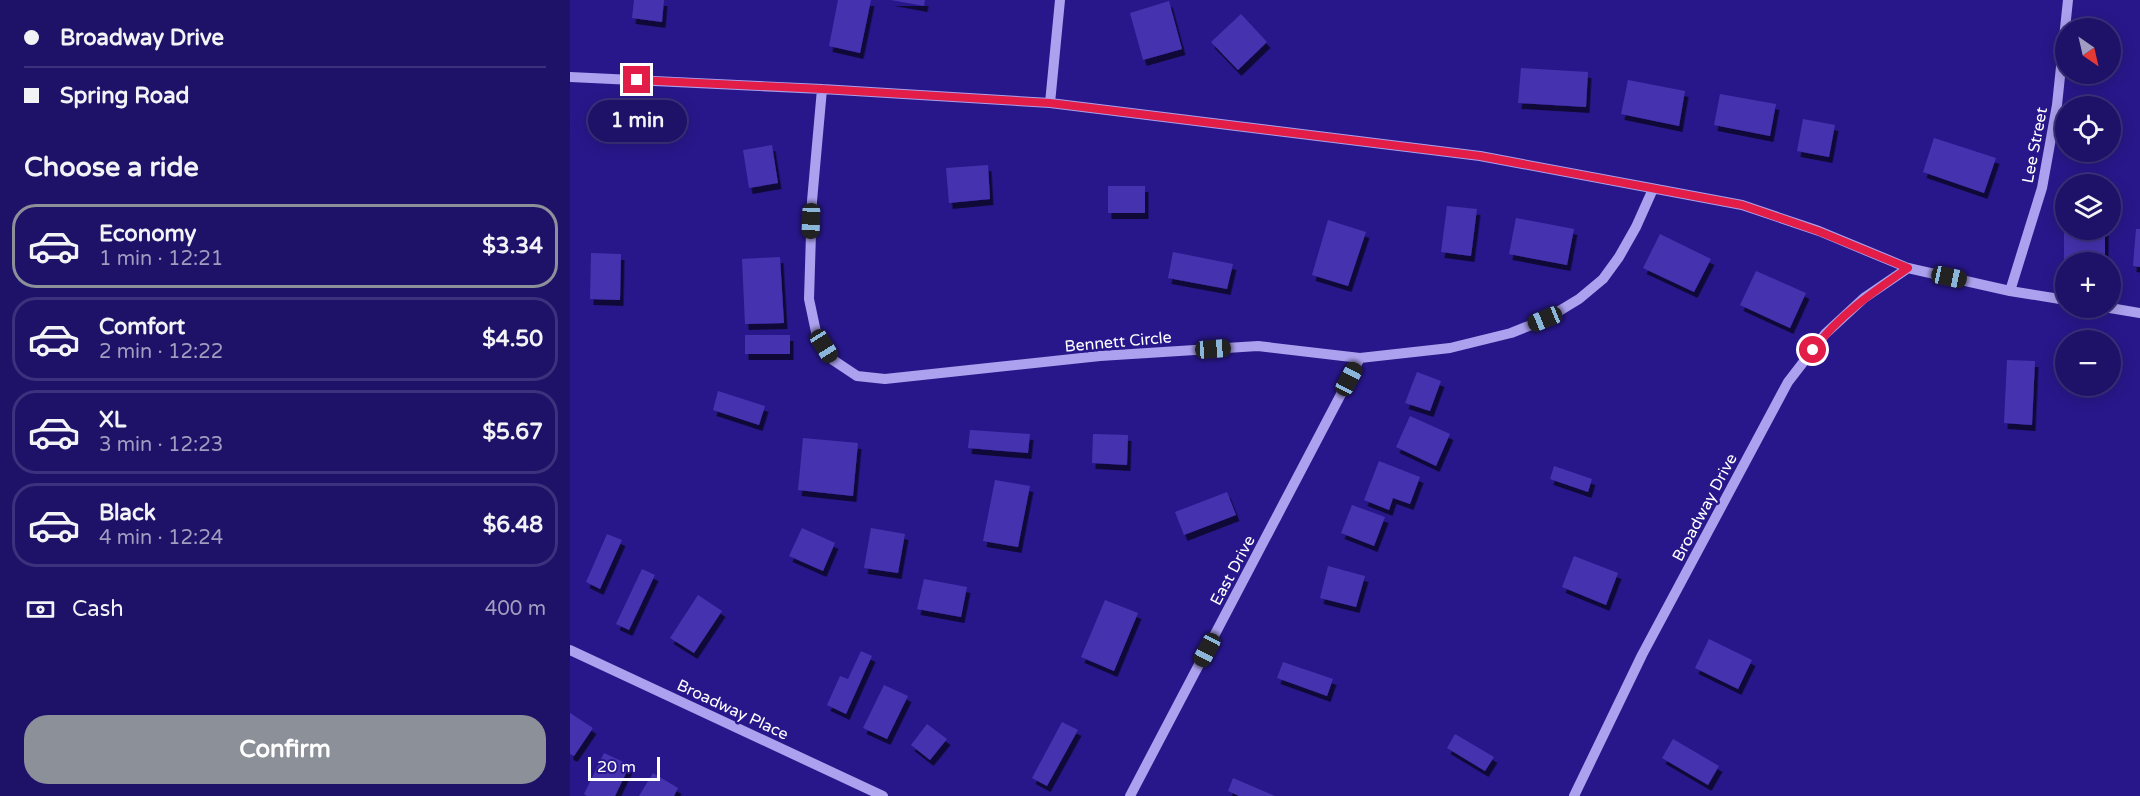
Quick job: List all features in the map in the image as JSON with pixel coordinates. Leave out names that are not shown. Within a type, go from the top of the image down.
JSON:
[{"type":"street","points":[[1050,103],[1060,0]]},
{"type":"street","name":"Lee Street","points":[[2010,291],[2042,188],[2057,105],[2068,0]]},
{"type":"street","points":[[570,77],[1050,103],[1480,156],[1742,205],[1818,231],[1908,268],[2010,291],[2055,298]]},
{"type":"street","name":"Bennett Circle","points":[[822,89],[812,201],[809,299],[816,332],[833,360],[857,376],[885,379],[1100,356],[1258,346],[1360,358],[1450,348],[1511,333],[1545,319],[1579,299],[1603,279],[1619,257],[1653,189]]},
{"type":"street","name":"Broadway Drive","points":[[1574,796],[1642,655],[1788,382],[1825,334],[1864,298],[1908,268]]},
{"type":"street","points":[[2121,310],[2140,313]]},
{"type":"street","name":"East Drive","points":[[1130,796],[1360,358]]},
{"type":"street","name":"Broadway Place","points":[[570,650],[883,796]]},
{"type":"building","points":[[634,0],[664,0],[662,22],[632,18]]},
{"type":"building","points":[[838,0],[871,0],[860,53],[829,46]]},
{"type":"building","points":[[891,0],[925,0],[924,6]]},
{"type":"building","points":[[1169,1],[1182,49],[1143,60],[1130,13]]},
{"type":"building","points":[[1241,14],[1267,42],[1238,70],[1211,42]]},
{"type":"building","points":[[1521,68],[1588,72],[1586,107],[1518,103]]},
{"type":"building","points":[[1628,80],[1685,91],[1679,126],[1621,114]]},
{"type":"building","points":[[1720,94],[1776,104],[1770,136],[1714,125]]},
{"type":"building","points":[[1803,119],[1835,125],[1829,157],[1797,151]]},
{"type":"building","points":[[1934,138],[1996,158],[1984,193],[1923,172]]},
{"type":"building","points":[[772,145],[778,183],[749,188],[743,150]]},
{"type":"building","points":[[988,165],[990,199],[949,203],[946,168]]},
{"type":"building","points":[[1108,186],[1145,186],[1145,213],[1108,213]]},
{"type":"building","points":[[1447,206],[1477,209],[1471,256],[1441,252]]},
{"type":"building","points":[[1516,218],[1574,229],[1567,265],[1509,254]]},
{"type":"building","points":[[1328,220],[1366,232],[1348,286],[1312,275]]},
{"type":"building","points":[[2136,229],[2140,229],[2140,267],[2133,266]]},
{"type":"building","points":[[1660,234],[1711,259],[1694,292],[1643,268]]},
{"type":"building","points":[[2064,240],[2105,240],[2105,252],[2064,252]]},
{"type":"building","points":[[1173,252],[1233,264],[1227,289],[1168,278]]},
{"type":"building","points":[[591,253],[621,254],[620,300],[590,299]]},
{"type":"building","points":[[780,257],[784,323],[745,324],[742,259]]},
{"type":"building","points":[[1756,271],[1806,293],[1790,328],[1740,305]]},
{"type":"building","points":[[745,335],[790,335],[790,354],[745,354]]},
{"type":"building","points":[[2007,360],[2035,361],[2032,425],[2004,423]]},
{"type":"building","points":[[1417,372],[1441,381],[1430,411],[1405,403]]},
{"type":"building","points":[[718,391],[765,406],[759,425],[713,410]]},
{"type":"building","points":[[1410,416],[1450,434],[1436,466],[1396,447]]},
{"type":"building","points":[[970,430],[1030,434],[1028,453],[968,448]]},
{"type":"building","points":[[1093,434],[1128,435],[1127,465],[1092,463]]},
{"type":"building","points":[[803,438],[858,443],[853,496],[798,490]]},
{"type":"building","points":[[1379,461],[1420,477],[1410,504],[1393,498],[1389,510],[1364,500]]},
{"type":"building","points":[[1554,466],[1592,479],[1588,492],[1550,479]]},
{"type":"building","points":[[995,480],[1030,486],[1018,547],[983,541]]},
{"type":"building","points":[[1227,492],[1236,515],[1184,535],[1175,512]]},
{"type":"building","points":[[1352,505],[1385,517],[1374,546],[1341,533]]},
{"type":"building","points":[[802,528],[835,543],[823,571],[789,556]]},
{"type":"building","points":[[871,528],[905,534],[898,573],[864,568]]},
{"type":"building","points":[[607,534],[622,540],[600,589],[586,582]]},
{"type":"building","points":[[1574,556],[1618,573],[1606,605],[1562,587]]},
{"type":"building","points":[[1328,566],[1365,576],[1356,607],[1320,598]]},
{"type":"building","points":[[642,569],[655,575],[629,630],[616,624]]},
{"type":"building","points":[[924,579],[967,587],[961,617],[917,609]]},
{"type":"building","points":[[698,595],[722,611],[694,653],[670,638]]},
{"type":"building","points":[[1105,600],[1138,613],[1114,671],[1081,657]]},
{"type":"building","points":[[1709,639],[1752,660],[1738,689],[1695,668]]},
{"type":"building","points":[[861,651],[872,656],[846,714],[827,705],[840,676],[848,679]]},
{"type":"building","points":[[1283,662],[1333,679],[1327,696],[1277,678]]},
{"type":"building","points":[[884,685],[908,696],[887,739],[863,728]]},
{"type":"building","points":[[570,713],[593,728],[574,756],[570,754]]},
{"type":"building","points":[[1062,722],[1078,730],[1047,786],[1032,778]]},
{"type":"building","points":[[927,724],[947,739],[930,760],[911,745]]},
{"type":"building","points":[[1455,734],[1494,757],[1485,771],[1447,748]]},
{"type":"building","points":[[1673,739],[1719,766],[1708,785],[1662,758]]},
{"type":"building","points":[[604,753],[630,765],[615,796],[587,796],[584,794]]},
{"type":"building","points":[[653,773],[678,788],[674,796],[639,796]]},
{"type":"building","points":[[1233,778],[1275,796],[1239,796],[1228,791]]},
{"type":"route","points":[[637,80],[1050,103],[1480,156],[1742,205],[1818,231],[1908,268],[1864,298],[1825,334],[1813,350]]}]
